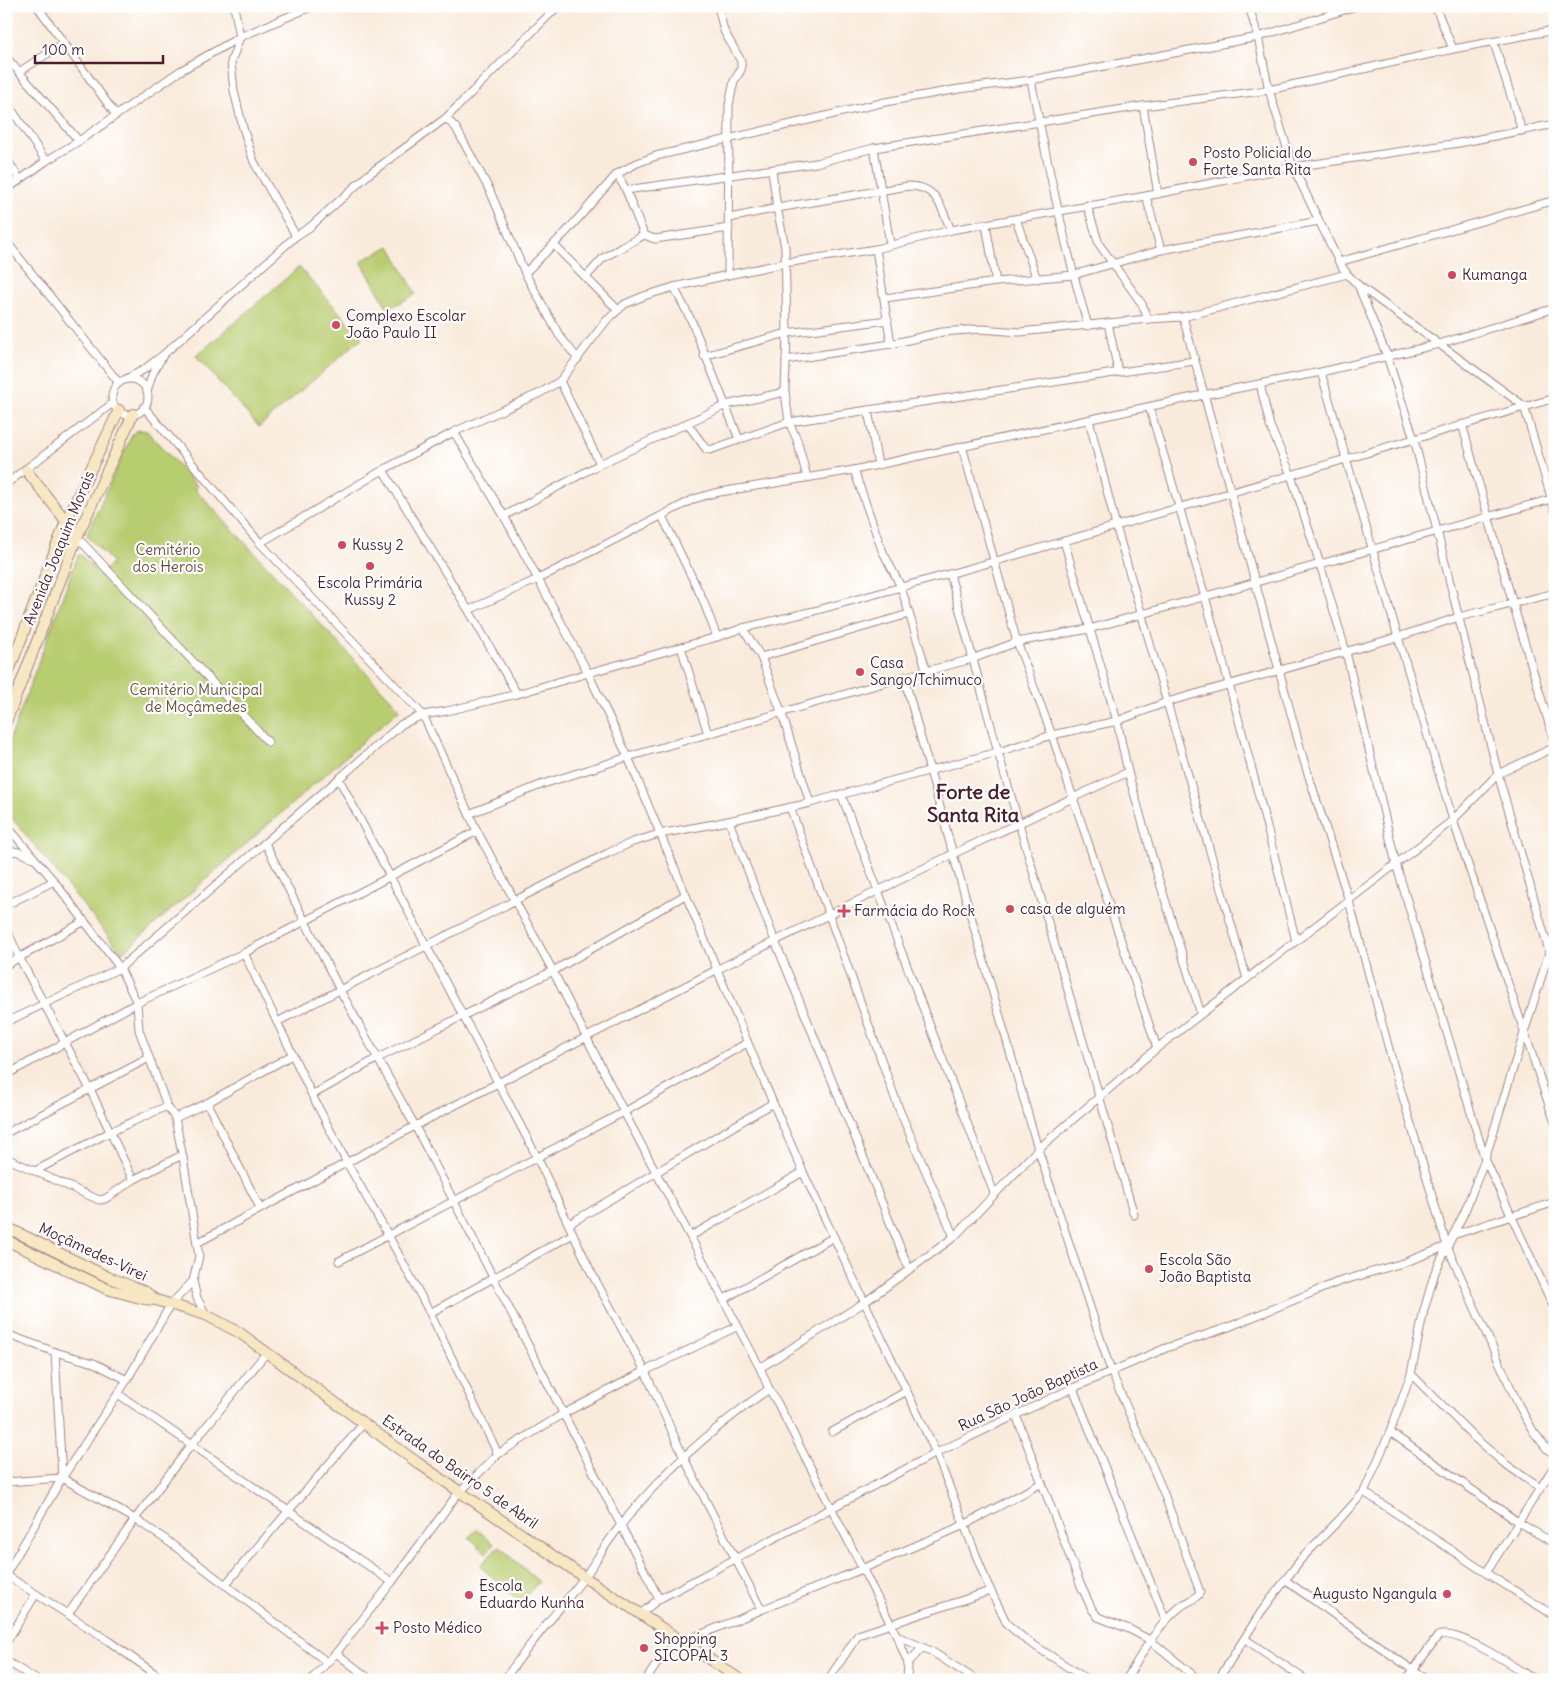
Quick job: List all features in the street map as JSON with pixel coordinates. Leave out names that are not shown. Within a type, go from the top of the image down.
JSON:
[{"type":"street","points":[[37,6],[116,115]]},
{"type":"street","points":[[234,6],[240,36],[231,62],[234,91],[243,128],[254,162],[296,236]]},
{"type":"street","points":[[6,190],[46,160],[79,141],[180,71],[240,36],[313,6]]},
{"type":"street","points":[[122,381],[136,380],[141,383],[147,392],[148,398],[144,407],[133,414],[128,414],[116,406],[113,392],[122,381],[143,370],[163,355],[368,174],[446,118],[558,6]]},
{"type":"street","points":[[718,6],[724,31],[741,60],[741,70],[734,81],[728,105],[730,218],[728,275]]},
{"type":"street","points":[[1249,6],[1258,37],[1269,90],[1293,167],[1339,262],[1358,285],[1524,406],[1555,511]]},
{"type":"street","points":[[525,273],[554,245],[616,174],[637,162],[729,138],[885,102],[959,89],[1031,80],[1258,37],[1357,6]]},
{"type":"street","points":[[1435,6],[1453,50]]},
{"type":"street","points":[[626,190],[816,163],[874,148],[1143,106],[1269,90],[1555,30]]},
{"type":"street","points":[[19,72],[64,43]]},
{"type":"street","points":[[1494,43],[1522,131]]},
{"type":"street","points":[[6,57],[79,141]]},
{"type":"street","points":[[1031,80],[1057,212],[1088,326]]},
{"type":"street","points":[[6,101],[46,160]]},
{"type":"street","points":[[1143,106],[1158,194]]},
{"type":"street","points":[[446,118],[456,128],[490,191],[525,273],[559,335],[578,360]]},
{"type":"street","points":[[260,543],[383,470],[454,432],[540,393],[560,381],[578,360],[606,321],[625,304],[674,287],[786,263],[876,248],[951,230],[1158,194],[1293,167],[1459,142],[1555,124]]},
{"type":"street","points":[[874,148],[890,244]]},
{"type":"street","points":[[6,158],[20,180]]},
{"type":"street","points":[[772,170],[777,208],[786,247],[787,333],[785,392],[789,422],[807,477]]},
{"type":"street","points":[[616,174],[626,190],[644,235],[655,239],[730,228]]},
{"type":"street","points":[[730,218],[777,208],[908,186],[919,186],[926,188],[936,197],[951,230]]},
{"type":"street","points":[[1146,196],[1161,250]]},
{"type":"street","points":[[1339,262],[1555,200]]},
{"type":"street","points":[[1087,205],[1099,244],[1142,304],[1148,319]]},
{"type":"street","points":[[1016,219],[1037,279]]},
{"type":"street","points":[[885,298],[996,282],[1073,275],[1161,250],[1319,221]]},
{"type":"street","points":[[986,224],[996,282]]},
{"type":"street","points":[[586,276],[603,258],[644,235]]},
{"type":"street","points":[[6,241],[122,381]]},
{"type":"street","points":[[554,245],[618,310]]},
{"type":"street","points":[[876,248],[891,344]]},
{"type":"street","points":[[786,360],[891,344],[942,332],[981,329],[1020,332],[1182,317],[1347,274]]},
{"type":"street","points":[[1358,285],[1387,356],[1414,438],[1498,774],[1549,951]]},
{"type":"street","points":[[674,287],[692,322],[704,356],[739,439]]},
{"type":"street","points":[[469,610],[538,579],[694,499],[714,493],[854,470],[1203,395],[1321,372],[1439,344],[1555,308]]},
{"type":"street","points":[[1182,317],[1303,758],[1349,901],[1393,1064],[1447,1246],[1518,1404],[1533,1431],[1547,1449],[1555,1455]]},
{"type":"street","points":[[704,356],[787,333],[888,320]]},
{"type":"street","points":[[1108,323],[1118,371]]},
{"type":"street","points":[[147,392],[152,375],[163,355]]},
{"type":"street","points":[[687,423],[708,451],[789,422],[1194,361]]},
{"type":"street","points":[[1321,372],[1453,820],[1555,1123]]},
{"type":"street","points":[[560,381],[600,464]]},
{"type":"street","points":[[1260,384],[1270,426],[1291,475],[1346,652],[1396,864],[1485,1159],[1510,1217],[1555,1310]]},
{"type":"street","points":[[504,516],[600,464],[726,405],[785,392]]},
{"type":"street","points":[[6,1022],[120,968],[402,724],[423,714],[446,711],[517,694],[743,628],[950,574],[1555,398]]},
{"type":"street","points":[[6,484],[116,406]]},
{"type":"street","name":"Avenida Joaquim Morais","points":[[6,679],[66,522],[116,406]]},
{"type":"street","points":[[144,407],[260,543],[423,714],[477,831],[553,971],[624,1112],[760,1368],[769,1389],[897,1636],[908,1663],[907,1680]]},
{"type":"street","points":[[1149,407],[1206,597],[1254,773],[1296,941]]},
{"type":"street","points":[[868,410],[878,464]]},
{"type":"street","name":"Avenida Joaquim Morais","points":[[6,722],[77,537],[133,414]]},
{"type":"street","points":[[1089,420],[1116,526],[1247,979]]},
{"type":"street","points":[[760,1368],[865,1302],[954,1237],[1038,1149],[1157,1048],[1453,820],[1498,774],[1555,746],[1462,424]]},
{"type":"street","points":[[454,432],[504,516],[538,579],[588,673],[628,757],[803,1172],[936,1454],[990,1590],[1007,1624],[1016,1634],[1088,1680]]},
{"type":"street","points":[[962,446],[996,561],[1017,642],[1052,735],[1157,1048]]},
{"type":"street","points":[[26,470],[66,522]]},
{"type":"street","points":[[383,470],[469,610],[517,694]]},
{"type":"street","points":[[854,470],[882,550],[900,587],[927,672]]},
{"type":"street","points":[[469,814],[543,784],[628,757],[972,659],[1017,642],[1089,629],[1553,499]]},
{"type":"street","points":[[662,516],[703,600],[717,637]]},
{"type":"street","points":[[77,537],[268,742]]},
{"type":"street","points":[[1064,541],[1117,721],[1128,772],[1158,877],[1201,1014]]},
{"type":"street","points":[[950,574],[998,752],[1098,1098],[1134,1215]]},
{"type":"street","points":[[277,1022],[633,842],[659,834],[810,803],[998,752],[1052,735],[1117,721],[1167,702],[1398,637],[1459,617],[1555,593]]},
{"type":"street","points":[[761,657],[909,614]]},
{"type":"street","points":[[743,628],[761,657],[782,714],[810,803]]},
{"type":"street","points":[[681,647],[708,734]]},
{"type":"street","points":[[904,677],[1038,1149],[1111,1372],[1163,1491],[1200,1592],[1197,1597],[1178,1608],[1150,1640],[1126,1680]]},
{"type":"street","points":[[197,1242],[415,1126],[718,969],[1019,822],[1128,772]]},
{"type":"street","points":[[339,779],[537,1157],[591,1272],[645,1371],[683,1456],[761,1609]]},
{"type":"street","points":[[841,794],[994,1193]]},
{"type":"street","points":[[790,807],[899,1109],[954,1237]]},
{"type":"street","points":[[729,821],[775,941],[909,1269]]},
{"type":"street","points":[[6,825],[54,881],[120,968],[137,1003],[139,1030],[167,1106],[174,1118],[182,1154],[197,1242],[198,1256],[193,1281],[197,1298],[206,1315]]},
{"type":"street","points":[[6,1075],[137,1003],[244,953],[477,831]]},
{"type":"street","points":[[265,843],[306,920],[340,990],[415,1126],[659,1599]]},
{"type":"street","points":[[6,850],[19,852],[34,858]]},
{"type":"street","points":[[6,905],[54,881]]},
{"type":"street","points":[[312,1096],[378,1058],[553,971],[685,895]]},
{"type":"street","points":[[6,965],[20,959],[84,922]]},
{"type":"street","points":[[6,928],[20,959],[67,1043],[133,1180]]},
{"type":"street","points":[[1218,1680],[1262,1612],[1302,1558],[1364,1492],[1390,1432],[1411,1374],[1424,1310],[1435,1272],[1465,1211],[1485,1159],[1555,933]]},
{"type":"street","points":[[244,953],[312,1096],[430,1313],[498,1454]]},
{"type":"street","points":[[339,1261],[624,1112],[748,1043]]},
{"type":"street","points":[[174,1118],[207,1103],[292,1054]]},
{"type":"street","points":[[6,1133],[149,1058]]},
{"type":"street","points":[[207,1103],[260,1208]]},
{"type":"street","points":[[569,1224],[773,1103]]},
{"type":"street","points":[[35,1171],[110,1132],[167,1106]]},
{"type":"street","points":[[6,1158],[99,1200],[182,1154]]},
{"type":"street","points":[[691,1236],[803,1172]]},
{"type":"street","points":[[1453,1235],[1555,1202]]},
{"type":"street","name":"Moçâmedes-Virei","points":[[6,1227],[108,1277],[146,1292],[156,1300]]},
{"type":"street","points":[[430,1313],[573,1234]]},
{"type":"street","points":[[724,1299],[834,1237]]},
{"type":"street","name":"Moçâmedes-Virei","points":[[6,1240],[107,1288],[144,1299],[156,1300]]},
{"type":"street","name":"Rua São João Baptista","points":[[640,1614],[659,1599],[936,1454],[1073,1388],[1166,1348],[1235,1324],[1338,1282],[1406,1262],[1447,1246]]},
{"type":"street","points":[[164,1680],[68,1614],[6,1575],[62,1478],[127,1380],[171,1304],[193,1281]]},
{"type":"street","name":"Estrada do Bairro 5 de Abril","points":[[156,1300],[206,1315],[240,1333],[332,1401],[364,1422],[418,1464],[584,1577],[741,1680]]},
{"type":"street","points":[[311,1680],[336,1653],[461,1492],[498,1454],[563,1414],[645,1371],[738,1326]]},
{"type":"street","points":[[6,1334],[55,1352],[94,1363],[127,1380]]},
{"type":"street","points":[[55,1352],[62,1478]]},
{"type":"street","points":[[68,1614],[135,1519],[192,1444],[267,1352]]},
{"type":"street","points":[[1411,1374],[1477,1440],[1504,1463],[1540,1488]]},
{"type":"street","points":[[1073,1388],[1166,1621]]},
{"type":"street","points":[[504,1680],[525,1650],[584,1577],[620,1526],[683,1456],[769,1389]]},
{"type":"street","points":[[832,1432],[907,1391]]},
{"type":"street","points":[[118,1394],[392,1582]]},
{"type":"street","points":[[1016,1416],[1092,1609],[1098,1617],[1129,1628],[1150,1640],[1199,1680]]},
{"type":"street","points":[[225,1585],[364,1422]]},
{"type":"street","points":[[1390,1432],[1518,1522],[1555,1544]]},
{"type":"street","points":[[1486,1573],[1555,1465]]},
{"type":"street","points":[[6,1482],[62,1478],[135,1519],[164,1539],[327,1662]]},
{"type":"street","points":[[646,1680],[664,1653],[682,1642],[862,1569],[964,1525],[1042,1483]]},
{"type":"street","points":[[1364,1492],[1486,1573],[1555,1616]]},
{"type":"street","points":[[1286,1580],[1427,1680]]},
{"type":"street","points":[[828,1680],[858,1635],[990,1590]]},
{"type":"street","points":[[6,1643],[36,1594]]},
{"type":"street","points":[[1406,1680],[1442,1633],[1451,1634],[1485,1649],[1536,1680]]},
{"type":"street","points":[[897,1636],[931,1651],[976,1680]]},
{"type":"street","points":[[1246,1639],[1306,1680]]},
{"type":"street","points":[[908,1663],[922,1647]]},
{"type":"street","points":[[336,1653],[371,1680]]},
{"type":"street","points":[[6,1661],[27,1677],[37,1680]]},
{"type":"green space","points":[[390,246],[416,294],[388,309],[361,261]]},
{"type":"green space","points":[[299,267],[362,338],[259,427],[196,356]]},
{"type":"green space","name":"Cemitério Municipal de Moçâmedes","points":[[135,431],[147,431],[197,486],[195,489],[400,709],[122,953],[6,811],[6,750],[78,555],[81,555],[99,575],[113,563],[89,538],[87,533],[132,435]]},
{"type":"green space","points":[[477,1529],[494,1544],[486,1553],[469,1537]]},
{"type":"green space","points":[[499,1546],[539,1582],[520,1602],[480,1566]]},
{"type":"place","name":"Posto Policial do Forte Santa Rita","points":[[1193,162]]},
{"type":"place","name":"Kumanga","points":[[1452,275]]},
{"type":"place","name":"Complexo Escolar João Paulo II","points":[[336,325]]},
{"type":"place","name":"Kussy 2","points":[[342,545]]},
{"type":"place","name":"Escola Primária Kussy 2","points":[[370,566]]},
{"type":"place","name":"Casa Sango/Tchimuco","points":[[860,672]]},
{"type":"place","name":"casa de alguém","points":[[1010,909]]},
{"type":"place","name":"Farmácia do Rock","points":[[844,911]]},
{"type":"place","name":"Escola São João Baptista","points":[[1149,1269]]},
{"type":"place","name":"Augusto Ngangula","points":[[1447,1594]]},
{"type":"place","name":"Escola Eduardo Kunha","points":[[469,1595]]},
{"type":"place","name":"Posto Médico","points":[[382,1628]]},
{"type":"place","name":"Shopping SICOPAL 3","points":[[644,1648]]},
{"type":"district","name":"Forte de Santa Rita","points":[[973,804]]},
{"type":"park label","name":"Cemitério dos Herois","points":[[168,558]]}]
